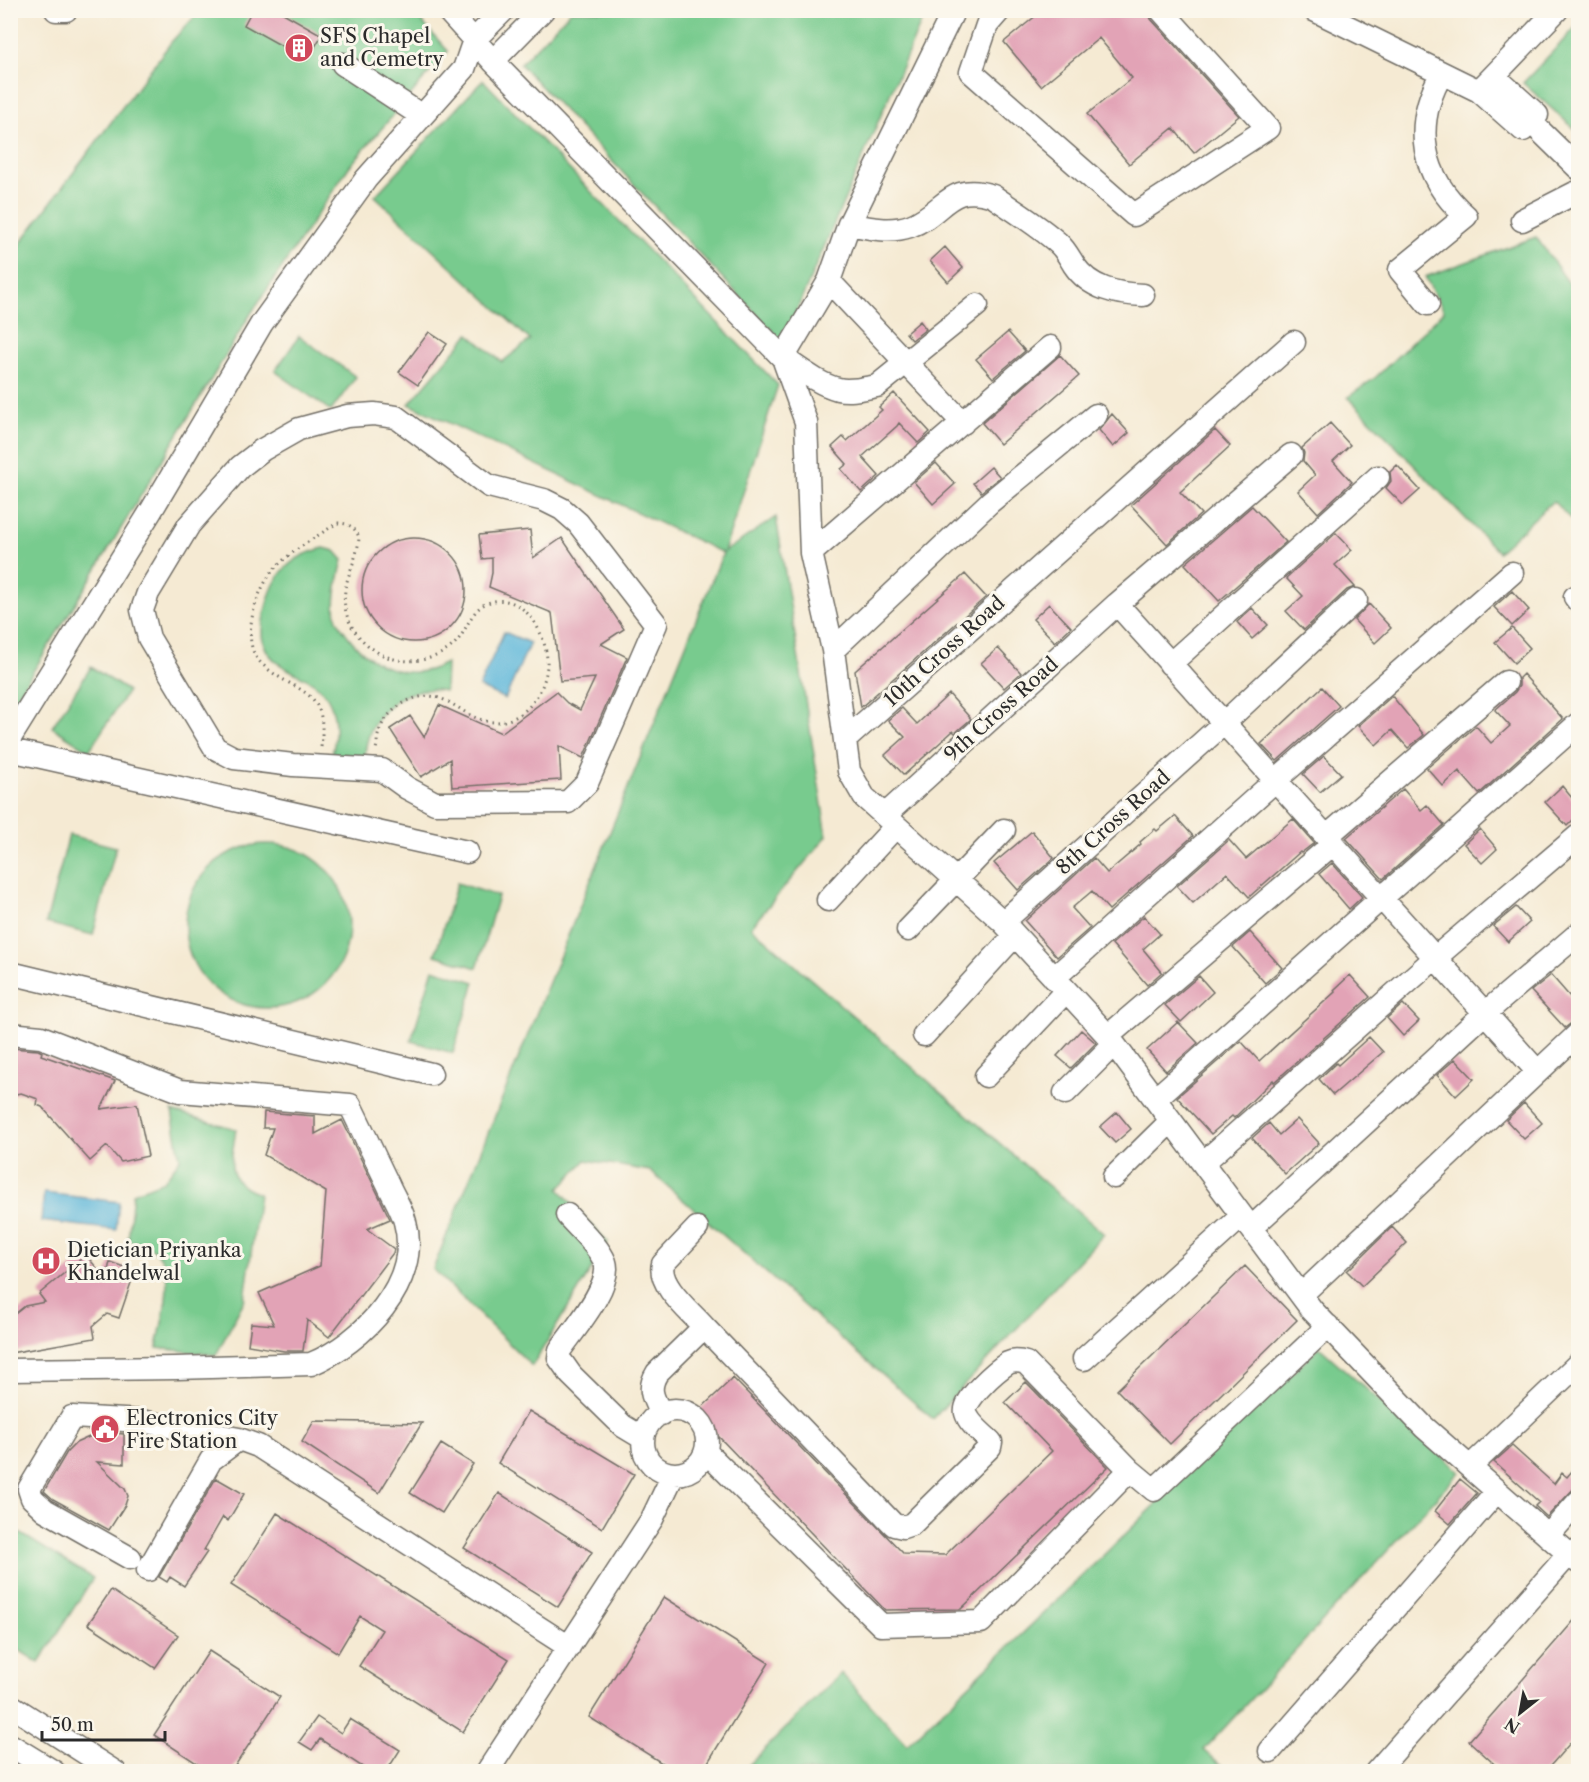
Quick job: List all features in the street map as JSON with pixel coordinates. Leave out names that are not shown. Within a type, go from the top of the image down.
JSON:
[{"type":"street","points":[[56,10],[66,10]]},
{"type":"street","points":[[447,10],[493,61],[783,357],[816,379],[838,389],[877,386],[977,305]]},
{"type":"street","points":[[10,738],[153,508],[262,323],[366,179],[464,69],[474,40],[504,10]]},
{"type":"street","points":[[464,69],[493,61],[543,10]]},
{"type":"street","points":[[783,357],[829,281],[849,224],[954,11],[994,18],[971,72],[1134,216],[1268,128],[1161,10]]},
{"type":"street","points":[[1314,10],[1442,73],[1487,84],[1523,130],[1531,122],[1578,169],[1574,179],[1577,196],[1522,220]]},
{"type":"street","points":[[1487,84],[1557,10]]},
{"type":"street","points":[[343,64],[422,116]]},
{"type":"street","points":[[1428,304],[1400,270],[1466,216],[1450,201],[1438,184],[1425,143],[1425,114],[1434,86],[1442,73]]},
{"type":"street","points":[[849,224],[881,230],[900,229],[921,220],[962,192],[981,192],[993,196],[1058,242],[1081,274],[1092,283],[1105,290],[1143,295]]},
{"type":"street","points":[[829,281],[963,423]]},
{"type":"street","name":"10th Cross Road","points":[[845,740],[1294,342]]},
{"type":"street","points":[[811,553],[1050,347]]},
{"type":"street","points":[[783,357],[806,423],[811,553],[833,650],[849,771],[864,797],[1009,929],[1111,1040],[1301,1295],[1328,1326],[1424,1427],[1574,1558],[1376,1772]]},
{"type":"street","points":[[374,414],[396,417],[489,486],[544,500],[562,509],[578,523],[656,624],[587,783],[568,802],[435,802],[407,788],[382,770],[318,766],[234,758],[215,748],[149,638],[142,610],[148,593],[187,528],[240,467],[262,450],[299,429],[347,416],[374,414]]},
{"type":"street","points":[[833,650],[990,502],[1096,415]]},
{"type":"street","name":"9th Cross Road","points":[[828,900],[890,821],[1117,604],[1291,454]]},
{"type":"street","points":[[1170,664],[1378,477]]},
{"type":"street","points":[[153,508],[187,528]]},
{"type":"street","points":[[986,1076],[1060,984],[1276,780],[1512,573]]},
{"type":"street","name":"8th Cross Road","points":[[924,1035],[1009,929],[1356,600]]},
{"type":"street","points":[[1117,604],[1538,1071]]},
{"type":"street","points":[[1065,1093],[1111,1040],[1506,682]]},
{"type":"street","points":[[1155,1099],[1578,724]]},
{"type":"street","points":[[10,750],[467,852]]},
{"type":"street","points":[[908,930],[1004,830]]},
{"type":"street","points":[[1203,1163],[1435,958],[1578,836]]},
{"type":"street","points":[[1084,1359],[1578,934]]},
{"type":"street","points":[[10,973],[431,1074]]},
{"type":"street","points":[[10,1034],[41,1037],[180,1091],[350,1105],[405,1221],[408,1244],[400,1278],[368,1327],[348,1344],[311,1364],[10,1370]]},
{"type":"street","points":[[1301,1295],[1578,1034]]},
{"type":"street","points":[[1114,1178],[1171,1121]]},
{"type":"street","points":[[567,1215],[601,1254],[606,1265],[606,1274],[594,1300],[560,1350],[559,1358],[571,1375],[606,1411],[623,1426],[643,1438]]},
{"type":"street","points":[[697,1228],[663,1264],[661,1270],[664,1283],[894,1525],[903,1527],[912,1524],[990,1447],[991,1442],[969,1419],[965,1406],[970,1397],[1008,1363],[1020,1361],[1026,1363],[1130,1470],[1154,1490],[1328,1326]]},
{"type":"street","points":[[661,1414],[652,1397],[650,1388],[652,1381],[657,1373],[704,1327]]},
{"type":"street","points":[[1470,1467],[1578,1364]]},
{"type":"street","points":[[671,1410],[691,1414],[700,1421],[708,1441],[706,1452],[694,1469],[673,1474],[663,1472],[647,1458],[643,1438],[652,1420],[671,1410]]},
{"type":"street","points":[[130,1558],[45,1510],[32,1498],[29,1489],[72,1417],[141,1421],[239,1439],[268,1452],[569,1647]]},
{"type":"street","points":[[148,1570],[211,1460],[239,1439]]},
{"type":"street","points":[[706,1452],[881,1625],[981,1622],[1130,1470]]},
{"type":"street","points":[[487,1772],[652,1520],[673,1474]]},
{"type":"street","points":[[1270,1751],[1497,1491]]},
{"type":"street","points":[[1548,1536],[1578,1502]]},
{"type":"street","points":[[10,1705],[115,1772]]},
{"type":"street","points":[[10,1745],[54,1772]]},
{"type":"path","points":[[318,766],[323,727],[318,707],[305,692],[260,662],[251,648],[249,631],[265,583],[277,566],[337,523],[342,523],[351,526],[359,537],[356,556],[345,584],[345,609],[355,632],[373,650],[394,659],[406,661],[429,658],[449,648],[458,640],[481,607],[494,601],[503,601],[525,611],[535,622],[547,657],[545,677],[537,697],[525,712],[508,720],[499,722],[480,719],[450,702],[428,694],[398,706],[379,732],[374,770]]},
{"type":"green space","points":[[200,11],[412,11],[448,51],[349,167],[250,315],[11,707],[10,257],[172,41]]},
{"type":"green space","points":[[571,11],[926,11],[783,342],[520,64]]},
{"type":"green space","points":[[1578,25],[1578,132],[1523,83]]},
{"type":"green space","points":[[483,80],[778,385],[724,552],[776,517],[827,836],[751,927],[1104,1234],[933,1419],[650,1171],[586,1160],[559,1189],[608,1242],[532,1366],[433,1269],[723,553],[409,404],[469,334],[502,362],[530,340],[375,196]]},
{"type":"green space","points":[[1536,237],[1578,296],[1578,527],[1553,501],[1498,552],[1348,397],[1376,377],[1444,311],[1425,277]]},
{"type":"green space","points":[[299,336],[356,377],[331,411],[275,371]]},
{"type":"green space","points":[[324,548],[335,551],[343,560],[336,595],[335,609],[338,621],[348,636],[368,657],[392,669],[406,672],[419,672],[446,663],[445,691],[414,692],[388,706],[371,730],[366,745],[365,760],[331,758],[335,729],[329,700],[316,685],[277,662],[267,651],[262,638],[262,625],[267,603],[282,572],[299,557]]},
{"type":"green space","points":[[91,667],[128,691],[89,751],[52,727]]},
{"type":"green space","points":[[69,835],[116,847],[93,935],[46,923]]},
{"type":"green space","points":[[267,844],[283,845],[298,850],[325,868],[343,895],[348,910],[348,942],[343,957],[325,984],[298,1002],[283,1007],[267,1008],[251,1007],[236,1002],[209,984],[191,957],[186,942],[185,926],[186,910],[191,895],[209,868],[236,850],[251,845]]},
{"type":"green space","points":[[457,883],[498,896],[477,968],[435,955]]},
{"type":"green space","points":[[433,969],[475,982],[453,1053],[411,1041]]},
{"type":"green space","points":[[172,1111],[236,1129],[232,1160],[234,1176],[247,1189],[259,1194],[245,1299],[216,1355],[157,1348],[166,1299],[165,1267],[158,1254],[146,1245],[128,1241],[133,1193],[164,1181],[180,1159]]},
{"type":"green space","points":[[1319,1347],[1460,1472],[1204,1750],[1228,1771],[742,1772],[841,1673],[907,1745]]},
{"type":"green space","points":[[10,1527],[93,1578],[39,1663],[11,1645]]},
{"type":"water","points":[[504,632],[530,643],[505,699],[479,687]]},
{"type":"water","points":[[44,1193],[119,1202],[116,1230],[41,1221]]},
{"type":"building","name":"SFS Chapel and Cemetry","points":[[252,10],[278,10],[322,35],[307,60],[244,25]]},
{"type":"building","points":[[1043,10],[1148,10],[1151,19],[1239,116],[1194,153],[1173,128],[1129,164],[1087,114],[1132,78],[1099,38],[1041,86],[1004,42]]},
{"type":"building","points":[[945,247],[963,268],[948,282],[930,261]]},
{"type":"building","points":[[920,321],[926,329],[912,340],[906,333]]},
{"type":"building","points":[[429,332],[447,344],[418,385],[399,372]]},
{"type":"building","points":[[1008,332],[1025,351],[993,378],[976,359]]},
{"type":"building","points":[[1060,355],[1079,376],[1000,444],[982,423]]},
{"type":"building","points":[[894,393],[930,432],[918,443],[899,423],[862,457],[879,476],[861,492],[841,469],[847,464],[832,447],[843,437],[847,441],[882,410],[879,407]]},
{"type":"building","points":[[1112,414],[1129,433],[1113,447],[1099,430]]},
{"type":"building","points":[[1330,423],[1350,445],[1333,461],[1352,482],[1318,513],[1298,491],[1315,475],[1303,461],[1302,448]]},
{"type":"building","points":[[1215,430],[1230,446],[1180,492],[1201,514],[1167,544],[1131,505]]},
{"type":"building","points":[[936,463],[955,484],[933,504],[914,482]]},
{"type":"building","points":[[1397,465],[1420,490],[1403,505],[1386,488],[1391,481],[1390,472]]},
{"type":"building","points":[[991,467],[1000,477],[981,492],[973,483]]},
{"type":"building","points":[[1252,506],[1286,542],[1219,601],[1185,564]]},
{"type":"building","points":[[530,530],[533,558],[562,538],[624,629],[601,644],[627,657],[583,758],[559,746],[561,780],[452,787],[450,759],[421,777],[390,729],[410,716],[424,737],[439,705],[501,733],[556,692],[567,703],[580,710],[595,678],[560,681],[552,613],[489,587],[492,558],[482,559],[479,535]]},
{"type":"building","points":[[1336,533],[1352,550],[1335,565],[1355,587],[1347,590],[1304,630],[1286,611],[1303,596],[1286,578]]},
{"type":"building","points":[[414,538],[434,542],[443,547],[457,561],[462,570],[466,590],[462,610],[457,619],[443,633],[434,638],[414,642],[394,638],[385,633],[371,619],[366,610],[362,590],[366,570],[371,561],[385,547],[394,542]]},
{"type":"building","points":[[965,574],[986,597],[861,707],[855,671]]},
{"type":"building","points":[[1512,591],[1529,610],[1512,626],[1494,607]]},
{"type":"building","points":[[1049,604],[1071,627],[1055,642],[1033,619]]},
{"type":"building","points":[[1369,604],[1391,628],[1375,643],[1354,620]]},
{"type":"building","points":[[1252,608],[1268,625],[1252,639],[1237,622]]},
{"type":"building","points":[[1512,628],[1530,648],[1514,663],[1495,642]]},
{"type":"building","points":[[998,648],[1021,673],[1004,688],[981,663]]},
{"type":"building","points":[[1523,674],[1563,719],[1479,794],[1459,771],[1443,786],[1427,768],[1476,726],[1491,743],[1510,726],[1495,710],[1515,692],[1519,686],[1519,678]]},
{"type":"building","points":[[1322,687],[1339,706],[1277,761],[1261,744]]},
{"type":"building","points":[[949,694],[971,719],[955,733],[953,731],[904,775],[885,755],[905,737],[888,720],[902,708],[917,724]]},
{"type":"building","points":[[1392,696],[1424,735],[1408,748],[1392,730],[1376,745],[1358,726]]},
{"type":"building","points":[[1324,756],[1341,774],[1320,792],[1303,774]]},
{"type":"building","points":[[1562,786],[1578,805],[1578,815],[1567,826],[1545,802]]},
{"type":"building","points":[[1403,789],[1421,810],[1427,805],[1444,825],[1383,879],[1346,838]]},
{"type":"building","points":[[1175,816],[1193,836],[1109,910],[1092,891],[1072,908],[1090,928],[1057,957],[1025,921],[1094,858],[1107,873],[1155,829],[1157,831]]},
{"type":"building","points":[[1293,819],[1314,843],[1300,852],[1249,897],[1227,873],[1193,903],[1177,886],[1229,840],[1246,859]]},
{"type":"building","points":[[1480,829],[1497,849],[1482,863],[1464,844]]},
{"type":"building","points":[[1032,831],[1054,858],[1018,890],[994,863]]},
{"type":"building","points":[[1332,863],[1362,897],[1349,909],[1319,874]]},
{"type":"building","points":[[1516,907],[1530,922],[1508,942],[1493,926]]},
{"type":"building","points":[[1144,916],[1160,934],[1143,949],[1162,972],[1147,985],[1112,944]]},
{"type":"building","points":[[1250,932],[1282,968],[1265,983],[1233,947]]},
{"type":"building","points":[[1350,975],[1370,997],[1274,1082],[1273,1080],[1234,1118],[1232,1116],[1211,1134],[1177,1097],[1241,1041],[1259,1061],[1335,992],[1334,990]]},
{"type":"building","points":[[1551,975],[1578,1006],[1578,1021],[1574,1021],[1565,1028],[1531,991]]},
{"type":"building","points":[[1199,976],[1213,992],[1181,1022],[1165,1005]]},
{"type":"building","points":[[1403,1004],[1419,1021],[1403,1036],[1387,1018]]},
{"type":"building","points":[[1178,1022],[1198,1043],[1166,1071],[1147,1050]]},
{"type":"building","points":[[1081,1030],[1096,1043],[1071,1068],[1057,1056]]},
{"type":"building","points":[[1369,1037],[1383,1052],[1333,1095],[1319,1079]]},
{"type":"building","points":[[10,1048],[38,1050],[42,1052],[41,1055],[115,1081],[101,1109],[137,1104],[148,1156],[121,1162],[107,1146],[90,1161],[42,1107],[37,1105],[38,1099],[21,1093],[10,1095]]},
{"type":"building","points":[[1455,1059],[1474,1079],[1456,1096],[1437,1075]]},
{"type":"building","points":[[1524,1103],[1542,1123],[1524,1139],[1506,1120]]},
{"type":"building","points":[[264,1112],[315,1116],[315,1134],[342,1120],[390,1219],[367,1229],[394,1249],[393,1253],[329,1337],[307,1320],[303,1351],[284,1351],[248,1345],[251,1323],[274,1325],[259,1293],[320,1266],[326,1192],[264,1155],[273,1128],[263,1128]]},
{"type":"building","points":[[1117,1112],[1131,1129],[1115,1143],[1100,1127]]},
{"type":"building","points":[[1297,1119],[1319,1143],[1285,1174],[1252,1138],[1269,1123],[1279,1135]]},
{"type":"building","points":[[1392,1227],[1407,1243],[1362,1286],[1347,1271]]},
{"type":"building","points":[[86,1255],[106,1279],[110,1262],[135,1271],[119,1318],[107,1314],[93,1326],[95,1338],[10,1353],[10,1318],[25,1306],[45,1302],[39,1294]]},
{"type":"building","points":[[1245,1266],[1297,1320],[1170,1444],[1117,1390]]},
{"type":"building","points":[[733,1378],[904,1554],[945,1555],[1052,1451],[1005,1402],[1026,1382],[1108,1467],[961,1609],[885,1610],[696,1413]]},
{"type":"building","points":[[529,1411],[634,1474],[602,1528],[498,1463]]},
{"type":"building","points":[[314,1421],[422,1423],[379,1493],[302,1442]]},
{"type":"building","points":[[100,1432],[124,1434],[124,1464],[97,1462],[125,1489],[128,1496],[109,1530],[53,1499],[44,1491],[67,1452],[76,1443]]},
{"type":"building","points":[[441,1444],[473,1464],[442,1513],[410,1493]]},
{"type":"building","points":[[1512,1446],[1554,1484],[1562,1473],[1567,1477],[1578,1464],[1578,1484],[1547,1517],[1535,1506],[1539,1502],[1494,1462]]},
{"type":"building","points":[[216,1478],[244,1494],[228,1521],[223,1517],[204,1550],[207,1552],[184,1586],[170,1577],[167,1582],[159,1577]]},
{"type":"building","points":[[1460,1479],[1477,1493],[1450,1524],[1435,1511]]},
{"type":"building","points":[[499,1493],[592,1552],[558,1607],[464,1548]]},
{"type":"building","points":[[277,1513],[509,1659],[463,1732],[359,1666],[382,1630],[360,1616],[338,1653],[231,1585]]},
{"type":"building","points":[[111,1590],[178,1635],[155,1668],[88,1624]]},
{"type":"building","points":[[664,1597],[769,1663],[702,1772],[676,1772],[589,1717]]},
{"type":"building","points":[[1578,1616],[1578,1734],[1545,1772],[1503,1772],[1469,1741]]},
{"type":"building","points":[[209,1651],[280,1697],[231,1772],[210,1772],[154,1735]]},
{"type":"building","points":[[317,1717],[341,1733],[350,1719],[400,1750],[386,1772],[370,1772],[320,1739],[312,1750],[299,1742]]},
{"type":"place","name":"SFS Chapel and Cemetry","points":[[299,48]]},
{"type":"place","name":"Dietician Priyanka Khandelwal","points":[[46,1261]]},
{"type":"place","name":"Electronics City Fire Station","points":[[105,1429]]}]
